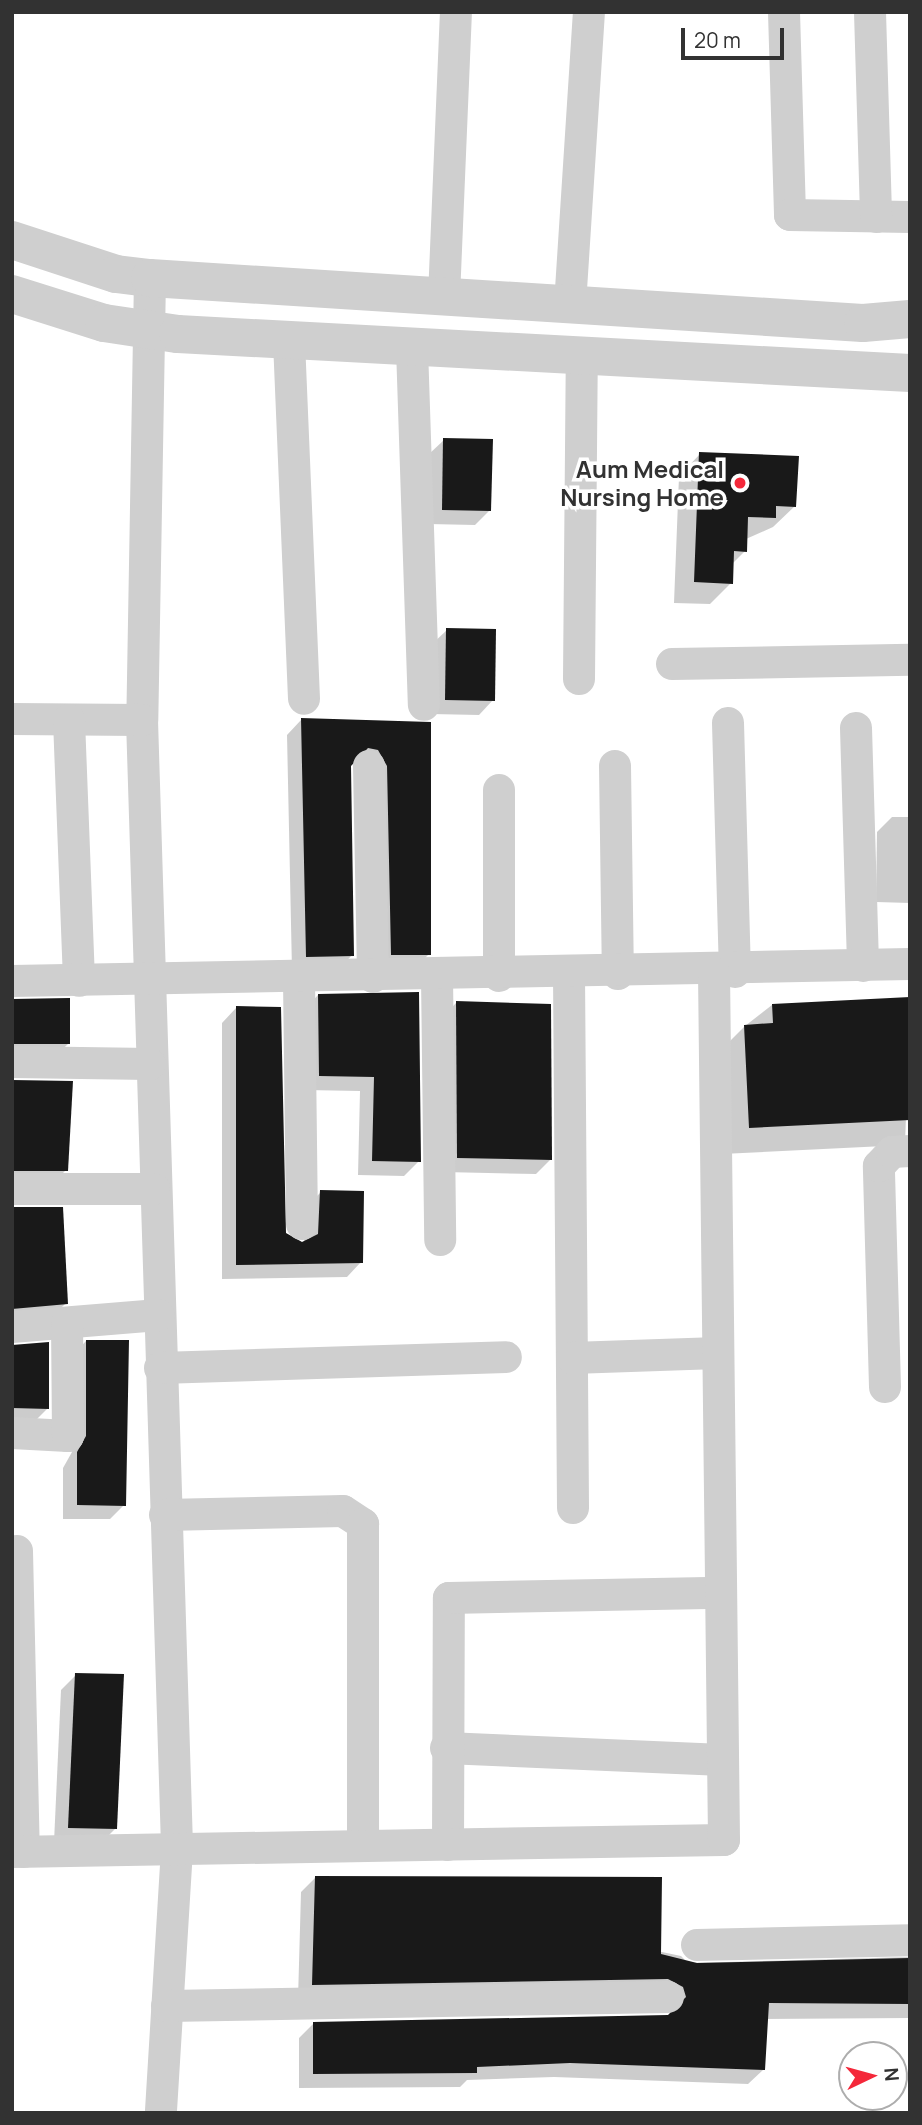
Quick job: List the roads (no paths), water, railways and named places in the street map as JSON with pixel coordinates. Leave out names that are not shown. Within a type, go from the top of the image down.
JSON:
[{"type":"street","points":[[444,297],[456,12]]},
{"type":"street","points":[[570,305],[589,12]]},
{"type":"street","points":[[784,12],[787,209],[796,218],[910,217]]},
{"type":"street","points":[[870,12],[876,217]]},
{"type":"street","points":[[12,240],[117,274],[150,278],[863,323],[910,320]]},
{"type":"street","points":[[150,278],[152,330],[142,720],[150,1064],[177,1849],[161,2113]]},
{"type":"street","points":[[12,295],[152,330],[412,348],[910,373]]},
{"type":"street","points":[[289,341],[304,699]]},
{"type":"street","points":[[412,348],[424,705]]},
{"type":"street","points":[[579,679],[582,357]]},
{"type":"street","points":[[672,664],[910,660]]},
{"type":"street","points":[[12,719],[142,720]]},
{"type":"street","points":[[69,720],[79,981]]},
{"type":"street","points":[[17,1551],[18,1852],[724,1840],[718,1353],[728,723]]},
{"type":"street","points":[[856,728],[863,965]]},
{"type":"street","points":[[369,766],[373,977]]},
{"type":"street","points":[[615,766],[618,974]]},
{"type":"street","points":[[499,790],[499,976]]},
{"type":"street","points":[[12,981],[724,972],[910,964]]},
{"type":"street","points":[[569,974],[573,1508]]},
{"type":"street","points":[[436,976],[440,1240]]},
{"type":"street","points":[[299,979],[302,1224]]},
{"type":"street","points":[[12,1062],[150,1064]]},
{"type":"street","points":[[885,1387],[879,1166],[883,1156],[910,1152]]},
{"type":"street","points":[[12,1189],[154,1189]]},
{"type":"street","points":[[12,1327],[159,1315]]},
{"type":"street","points":[[12,1433],[68,1436],[67,1322]]},
{"type":"street","points":[[572,1358],[718,1353]]},
{"type":"street","points":[[160,1368],[506,1357]]},
{"type":"street","points":[[165,1515],[343,1511],[363,1524],[363,1846]]},
{"type":"street","points":[[448,1845],[446,1748],[449,1598],[721,1593]]},
{"type":"street","points":[[446,1748],[723,1760]]},
{"type":"street","points":[[697,1945],[910,1940]]},
{"type":"street","points":[[167,2006],[668,1997]]},
{"type":"place","name":"Aum Medical Nursing Home","points":[[740,483]]}]
